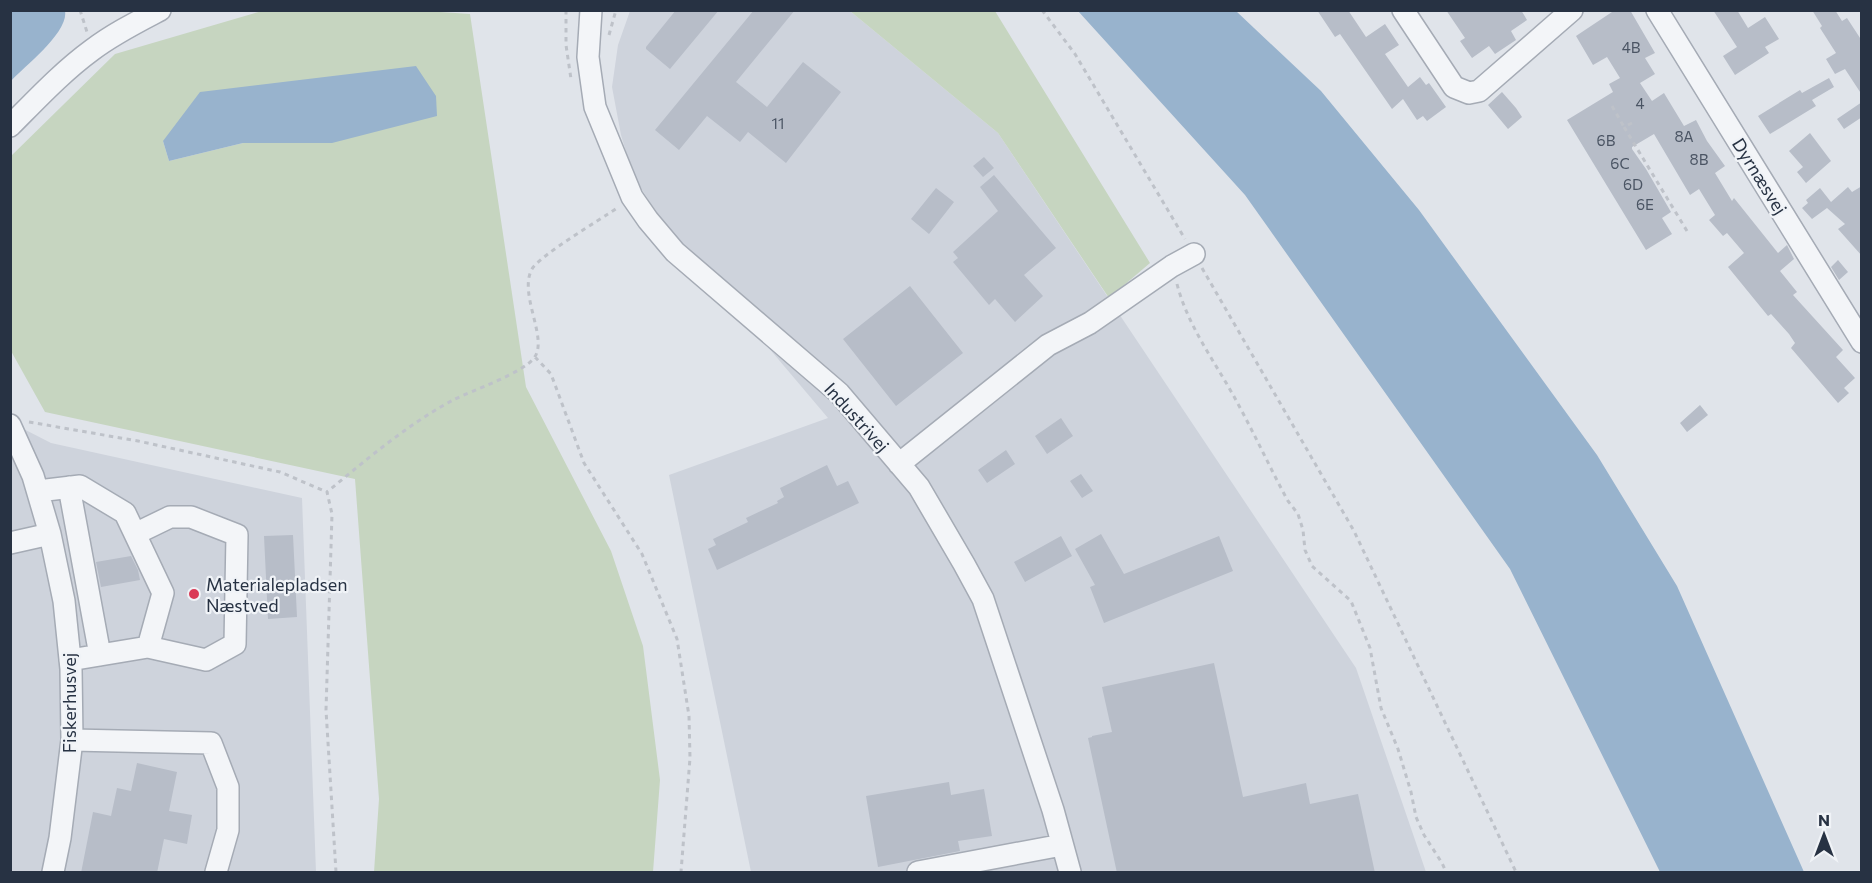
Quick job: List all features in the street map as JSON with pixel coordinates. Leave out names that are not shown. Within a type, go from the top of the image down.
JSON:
[{"type":"street","points":[[10,126],[61,75],[93,49],[160,10]]},
{"type":"street","name":"Industrivej","points":[[591,10],[588,57],[595,107],[632,197],[675,252],[839,393],[919,487],[983,599],[1053,810],[1070,873]]},
{"type":"street","points":[[1403,10],[1454,87],[1469,93],[1479,91],[1572,10]]},
{"type":"street","name":"Dyrnæsvej","points":[[1657,10],[1862,342]]},
{"type":"street","points":[[899,464],[1047,345],[1090,323],[1172,266],[1194,254]]},
{"type":"street","name":"Fiskerhusvej","points":[[16,424],[50,534],[64,601],[70,660],[72,740],[60,838],[53,873]]},
{"type":"street","points":[[38,491],[80,486],[124,513],[163,593],[148,647]]},
{"type":"street","points":[[69,488],[100,655]]},
{"type":"street","points":[[70,660],[148,647],[206,660],[235,644],[237,535],[191,517],[170,517],[135,534]]},
{"type":"street","points":[[10,543],[50,534]]},
{"type":"street","points":[[72,740],[211,742],[228,787],[228,830],[216,873]]},
{"type":"street","points":[[918,873],[1062,845]]},
{"type":"path","points":[[1042,10],[1075,54],[1354,531],[1516,873]]},
{"type":"path","points":[[1611,106],[1687,231]]},
{"type":"path","points":[[1624,127],[1632,123]]},
{"type":"path","points":[[327,492],[388,442],[452,401],[522,368],[535,357],[538,342],[527,283],[532,268],[605,216]]},
{"type":"path","points":[[1172,266],[1182,303],[1196,331],[1237,402],[1288,501],[1298,514],[1303,530],[1305,550],[1312,566],[1351,601],[1370,648],[1381,708],[1412,792],[1416,817],[1446,873]]},
{"type":"path","points":[[535,357],[551,374],[584,463],[642,554],[677,639],[689,716],[690,747],[681,873]]},
{"type":"path","points":[[16,424],[33,422],[280,472],[327,492]]},
{"type":"path","points":[[327,492],[332,514],[326,710],[336,873]]},
{"type":"shaded area","points":[[630,11],[850,11],[998,133],[1356,668],[1426,872],[751,872],[669,475],[828,418],[662,222],[633,175],[621,135],[612,87],[618,45]]},
{"type":"shaded area","points":[[10,422],[51,443],[302,498],[316,872],[11,872]]},
{"type":"green space","points":[[411,10],[470,14],[526,387],[611,551],[643,646],[660,780],[653,872],[374,872],[379,799],[355,479],[45,412],[11,351],[10,157],[115,54],[262,11]],"holes":[[[163,141],[332,143],[243,143],[169,161]]]},
{"type":"green space","points":[[850,11],[995,11],[1150,263],[1109,298],[998,133]]},
{"type":"water","points":[[11,10],[65,11],[60,29],[11,81]]},
{"type":"water","points":[[1078,11],[1236,11],[1321,91],[1419,210],[1597,455],[1677,586],[1804,872],[1660,872],[1510,569],[1245,195]]},
{"type":"water","points":[[416,66],[436,96],[437,116],[332,143],[243,143],[169,161],[163,141],[200,92]]},
{"type":"building","points":[[676,10],[719,10],[670,69],[646,47]]},
{"type":"building","points":[[754,10],[795,10],[736,82],[767,107],[803,62],[841,92],[786,163],[748,132],[740,142],[707,116],[679,150],[655,130]]},
{"type":"building","points":[[1317,10],[1348,10],[1366,37],[1385,24],[1399,45],[1385,54],[1408,87],[1420,77],[1426,85],[1429,83],[1446,107],[1427,121],[1423,116],[1417,120],[1403,99],[1392,109],[1340,34],[1335,37]]},
{"type":"building","points":[[1446,10],[1521,10],[1527,20],[1511,31],[1516,40],[1495,54],[1489,46],[1472,58],[1460,41],[1465,38]]},
{"type":"building","points":[[1615,10],[1630,10],[1655,53],[1645,58],[1655,74],[1640,83],[1652,101],[1664,93],[1684,126],[1696,120],[1707,141],[1725,166],[1715,173],[1732,201],[1734,198],[1778,253],[1787,245],[1794,259],[1780,271],[1797,292],[1793,295],[1843,350],[1836,357],[1855,378],[1844,388],[1849,393],[1838,403],[1791,348],[1795,343],[1789,334],[1771,314],[1768,316],[1728,267],[1744,253],[1727,233],[1723,236],[1709,220],[1715,215],[1699,189],[1690,195],[1654,134],[1632,149],[1671,212],[1662,218],[1672,234],[1646,250],[1567,120],[1613,92],[1609,84],[1620,78],[1607,57],[1593,65],[1576,36]]},
{"type":"building","points":[[1713,10],[1737,10],[1748,28],[1765,17],[1779,39],[1765,47],[1769,53],[1735,75],[1723,56],[1737,47]]},
{"type":"building","points":[[1812,10],[1835,10],[1842,21],[1847,18],[1862,41],[1862,95],[1845,69],[1835,74],[1826,59],[1836,53]]},
{"type":"building","points":[[1829,78],[1834,87],[1812,100],[1816,106],[1770,134],[1758,116],[1800,90],[1802,93]]},
{"type":"building","points":[[1502,92],[1522,117],[1508,129],[1488,105]]},
{"type":"building","points":[[1862,102],[1862,117],[1844,129],[1837,119]]},
{"type":"building","points":[[1810,133],[1831,161],[1806,183],[1797,172],[1803,167],[1789,151]]},
{"type":"building","points":[[984,157],[994,168],[983,177],[973,166]]},
{"type":"building","points":[[994,175],[1056,248],[1024,275],[1043,296],[1015,322],[995,299],[989,305],[953,262],[958,258],[953,252],[998,211],[980,187]]},
{"type":"building","points":[[1862,186],[1862,256],[1838,229],[1845,224],[1827,208],[1812,219],[1802,208],[1808,203],[1806,200],[1820,188],[1831,202],[1848,187],[1852,192]]},
{"type":"building","points":[[936,188],[954,202],[929,234],[911,219]]},
{"type":"building","points":[[1838,260],[1848,272],[1839,280],[1831,267]]},
{"type":"building","points":[[910,286],[963,353],[896,406],[843,339]]},
{"type":"building","points":[[1700,405],[1708,415],[1687,432],[1680,423]]},
{"type":"building","points":[[1061,418],[1073,436],[1047,454],[1035,436]]},
{"type":"building","points":[[1006,450],[1015,464],[987,483],[978,470]]},
{"type":"building","points":[[827,465],[837,486],[848,481],[859,503],[717,570],[708,549],[716,545],[713,539],[748,522],[746,518],[778,503],[777,501],[784,497],[780,488]]},
{"type":"building","points":[[1081,474],[1093,491],[1082,498],[1070,481]]},
{"type":"building","points":[[1101,534],[1124,574],[1219,536],[1233,571],[1104,623],[1090,587],[1095,585],[1075,549]]},
{"type":"building","points":[[293,535],[297,617],[268,619],[264,536]]},
{"type":"building","points":[[1061,536],[1072,556],[1025,582],[1014,562]]},
{"type":"building","points":[[131,556],[140,580],[101,587],[96,562]]},
{"type":"building","points":[[1214,663],[1243,797],[1306,783],[1310,804],[1358,794],[1375,873],[1117,873],[1088,738],[1112,732],[1102,687]]},
{"type":"building","points":[[137,763],[177,772],[169,811],[192,815],[187,844],[164,839],[157,873],[81,873],[93,812],[111,816],[117,788],[131,791]]},
{"type":"building","points":[[949,782],[951,795],[984,789],[992,836],[958,841],[960,851],[878,867],[866,796]]},
{"type":"place","name":"Materialepladsen Næstved","points":[[194,594]]}]
